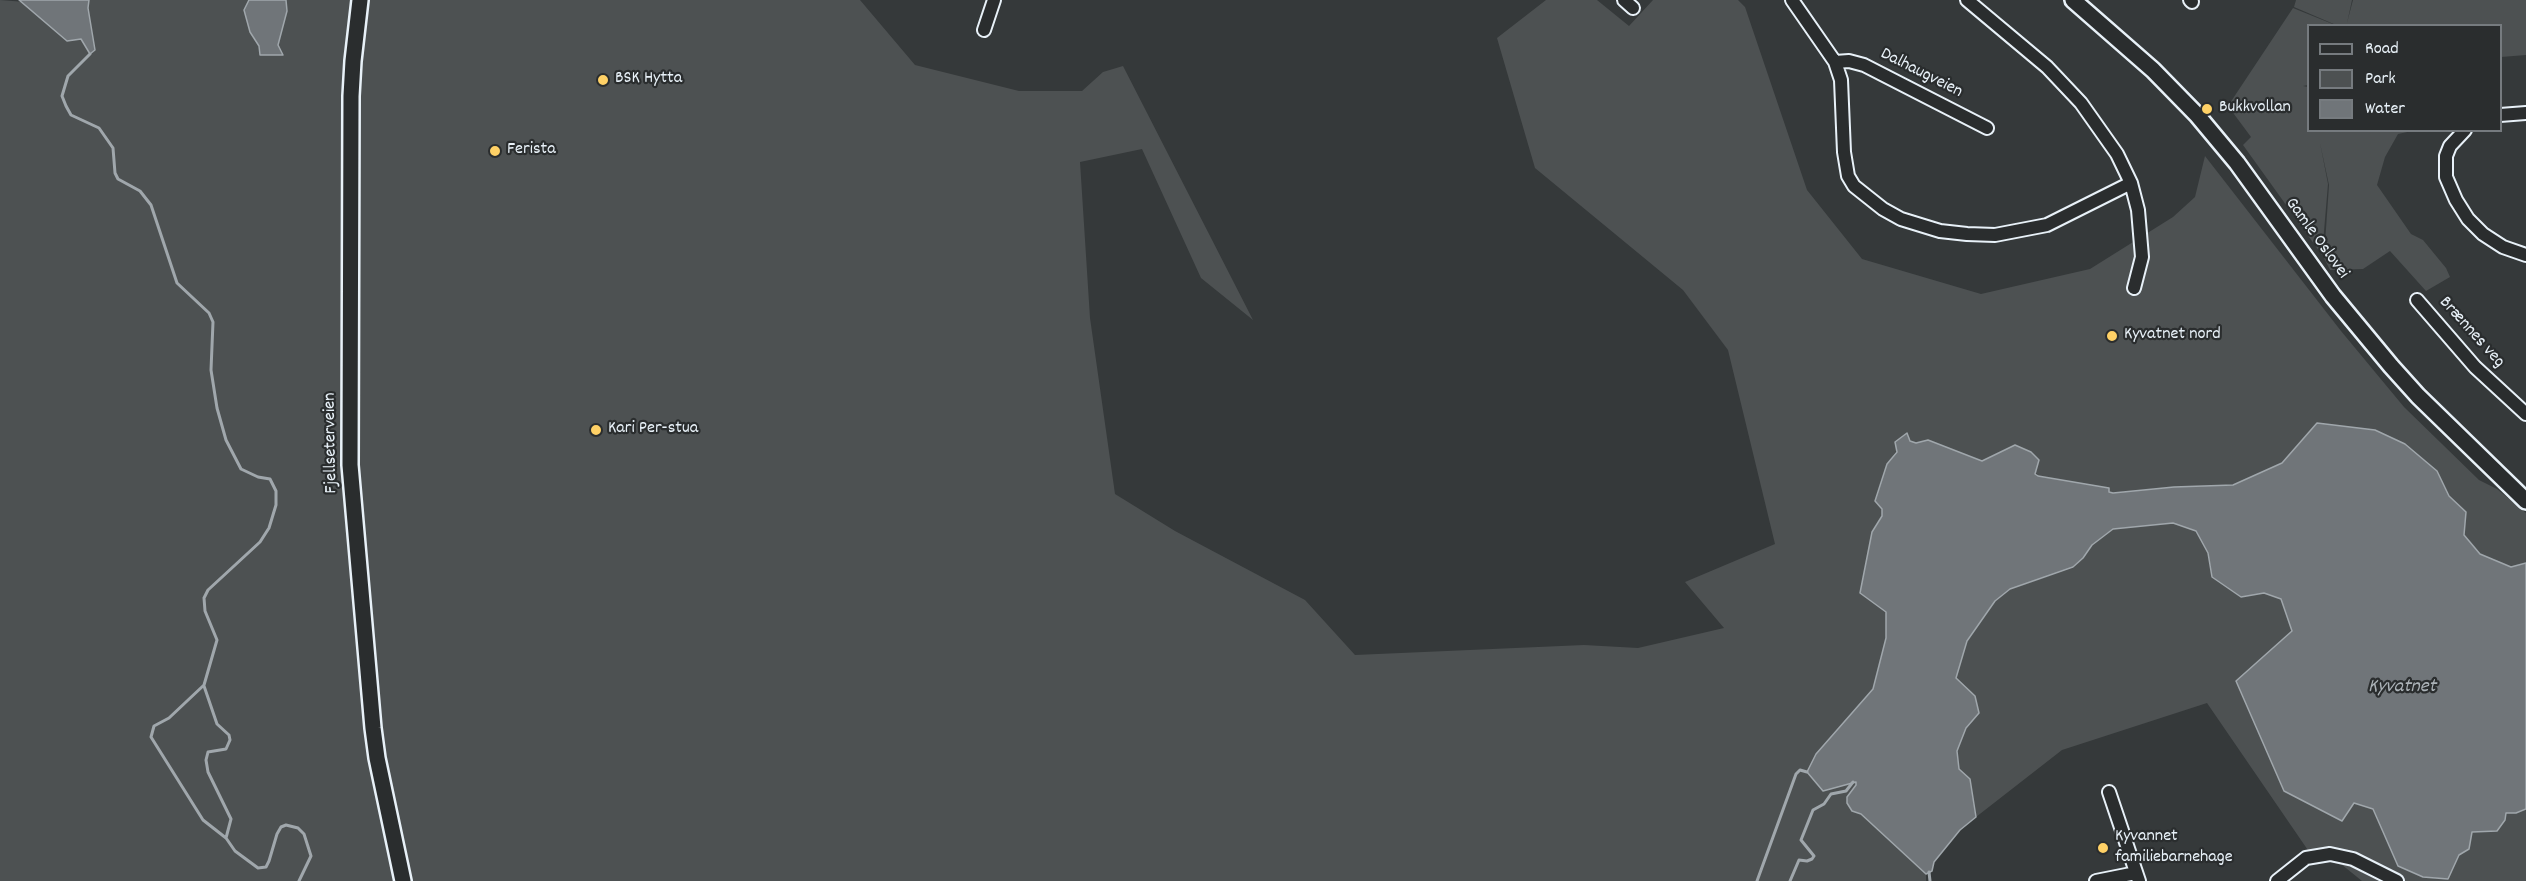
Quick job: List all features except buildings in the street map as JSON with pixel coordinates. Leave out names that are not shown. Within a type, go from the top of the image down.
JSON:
[{"type":"street","name":"Fjellseterveien","points":[[360,0],[352,61],[351,96],[350,465],[376,748],[403,881]]},
{"type":"street","points":[[984,30],[994,0]]},
{"type":"street","points":[[1792,0],[1835,62],[1841,80],[1844,152],[1848,176],[1864,196],[1901,219],[1940,231],[1967,234],[2020,232],[2047,225],[2131,183]]},
{"type":"street","points":[[1966,0],[2047,67],[2081,103],[2116,154],[2131,183],[2143,244],[2139,276],[2134,288]]},
{"type":"street","name":"Gamle Oslovei","points":[[2073,0],[2153,70],[2197,115],[2237,163],[2333,296],[2391,366],[2418,396],[2526,501]]},
{"type":"street","name":"Dalhaugveien","points":[[1835,62],[1849,61],[1864,65],[1987,128]]},
{"type":"street","points":[[2502,115],[2526,113]]},
{"type":"street","points":[[2463,132],[2450,146],[2446,156],[2446,177],[2456,201],[2483,234],[2503,247],[2526,255]]},
{"type":"street","name":"Brænnes veg","points":[[2417,300],[2475,367],[2526,414]]},
{"type":"street","points":[[2096,881],[2137,877],[2109,792]]},
{"type":"street","points":[[2277,881],[2306,858],[2330,854],[2353,859],[2397,881]]},
{"type":"green space","points":[[0,0],[88,7],[89,0],[249,0],[244,10],[250,32],[259,46],[260,55],[283,55],[278,45],[287,11],[286,0],[860,0],[915,65],[1019,91],[1082,91],[1103,72],[1123,66],[1253,320],[1201,278],[1142,149],[1080,162],[1090,318],[1115,494],[1175,531],[1305,600],[1355,655],[1584,645],[1638,648],[1724,628],[1685,582],[1775,544],[1728,350],[1683,290],[1535,168],[1497,38],[1546,0],[1597,0],[1629,26],[1653,0],[1738,0],[1745,7],[1807,190],[1862,259],[1981,294],[2090,269],[2173,217],[2195,197],[2205,156],[2341,331],[2404,407],[2479,480],[2497,489],[2526,513],[2526,563],[2511,567],[2480,554],[2464,535],[2466,512],[2449,496],[2437,471],[2317,423],[2282,463],[2233,485],[2174,487],[2113,493],[2109,492],[2108,488],[2038,476],[2015,445],[1982,461],[1928,440],[1916,443],[1910,441],[1908,434],[1887,464],[1875,501],[1882,509],[1882,516],[1872,532],[1886,612],[1886,638],[1873,689],[1817,754],[1856,782],[1857,785],[1847,797],[1852,811],[1861,814],[1926,874],[1926,881],[0,881]]},
{"type":"green space","points":[[2296,0],[2352,0],[2347,23],[2353,0],[2526,0],[2526,55],[2502,57],[2502,24],[2334,24],[2294,7]]},
{"type":"green space","points":[[2293,8],[2333,24],[2307,24],[2307,85],[2303,86],[2307,87],[2307,132],[2407,132],[2398,134],[2385,157],[2377,185],[2411,234],[2423,240],[2446,268],[2450,277],[2426,291],[2390,251],[2363,269],[2330,270],[2324,258],[2329,185],[2320,143],[2328,184],[2322,255],[2243,145],[2251,137],[2228,106]]},
{"type":"green space","points":[[2173,523],[2196,531],[2208,553],[2212,577],[2241,597],[2264,593],[2281,598],[2354,803],[2373,809],[2398,866],[2423,877],[2447,879],[2459,855],[2469,849],[2472,832],[2506,813],[2516,813],[2526,809],[2526,881],[2362,881],[2336,860],[2314,859],[2207,703],[2062,750],[1976,817],[1970,780],[1959,769],[1957,751],[1966,728],[1979,713],[1956,678],[1967,641],[1995,601],[2010,589],[2073,568],[2092,545],[2113,529]]},
{"type":"water","points":[[19,0],[89,0],[88,8],[95,50],[90,54],[81,39],[67,41]]},
{"type":"water","points":[[249,0],[286,0],[287,11],[278,45],[283,55],[260,55],[259,46],[250,32],[244,10]]},
{"type":"water","name":"Kyvatnet","points":[[2317,423],[2375,430],[2405,444],[2437,471],[2449,496],[2466,512],[2464,535],[2480,554],[2511,567],[2526,563],[2526,809],[2516,813],[2506,813],[2505,820],[2497,831],[2472,832],[2469,849],[2459,855],[2448,879],[2423,877],[2398,866],[2373,809],[2354,803],[2342,821],[2284,791],[2236,681],[2292,631],[2281,599],[2264,593],[2241,597],[2212,577],[2208,553],[2196,531],[2173,523],[2113,529],[2092,545],[2073,567],[2010,589],[1995,601],[1967,641],[1956,678],[1975,696],[1979,713],[1966,728],[1957,751],[1959,769],[1970,779],[1976,817],[1960,830],[1934,862],[1932,871],[1926,874],[1861,814],[1852,811],[1847,803],[1847,797],[1856,782],[1823,791],[1807,772],[1816,754],[1873,689],[1886,638],[1886,612],[1860,593],[1872,532],[1882,516],[1882,509],[1875,501],[1887,464],[1897,452],[1895,442],[1907,433],[1910,441],[1916,443],[1928,440],[1982,461],[2015,445],[2031,452],[2039,460],[2035,474],[2038,476],[2109,488],[2109,492],[2113,493],[2174,487],[2233,485],[2282,463]]},
{"type":"waterway","points":[[90,54],[68,76],[62,96],[66,106],[71,115],[99,128],[113,148],[115,173],[118,179],[140,191],[151,205],[177,283],[209,313],[213,322],[211,370],[217,408],[226,440],[241,469],[258,477],[270,479],[276,491],[276,505],[269,528],[260,542],[208,590],[204,598],[205,611],[217,640],[204,685],[169,718],[154,726],[151,737],[203,820],[226,838],[235,851],[258,868],[266,867],[281,827],[286,825],[298,828],[304,834],[311,856],[299,881]]},
{"type":"waterway","points":[[204,686],[217,724],[229,735],[230,740],[226,749],[208,752],[206,760],[208,772],[231,819],[226,838]]},
{"type":"waterway","points":[[1757,881],[1796,774],[1800,770],[1807,772]]},
{"type":"waterway","points":[[1790,881],[1799,860],[1807,861],[1814,856],[1801,840],[1813,810],[1824,804],[1831,794],[1846,791],[1853,782]]},
{"type":"waterway","points":[[1929,872],[1930,881]]},
{"type":"place","name":"BSK Hytta","points":[[603,80]]},
{"type":"place","name":"Bukkvollan","points":[[2207,109]]},
{"type":"place","name":"Ferista","points":[[495,151]]},
{"type":"place","name":"Kyvatnet nord","points":[[2112,336]]},
{"type":"place","name":"Kari Per-stua","points":[[596,430]]},
{"type":"place","name":"Kyvannet familiebarnehage","points":[[2103,848]]}]
